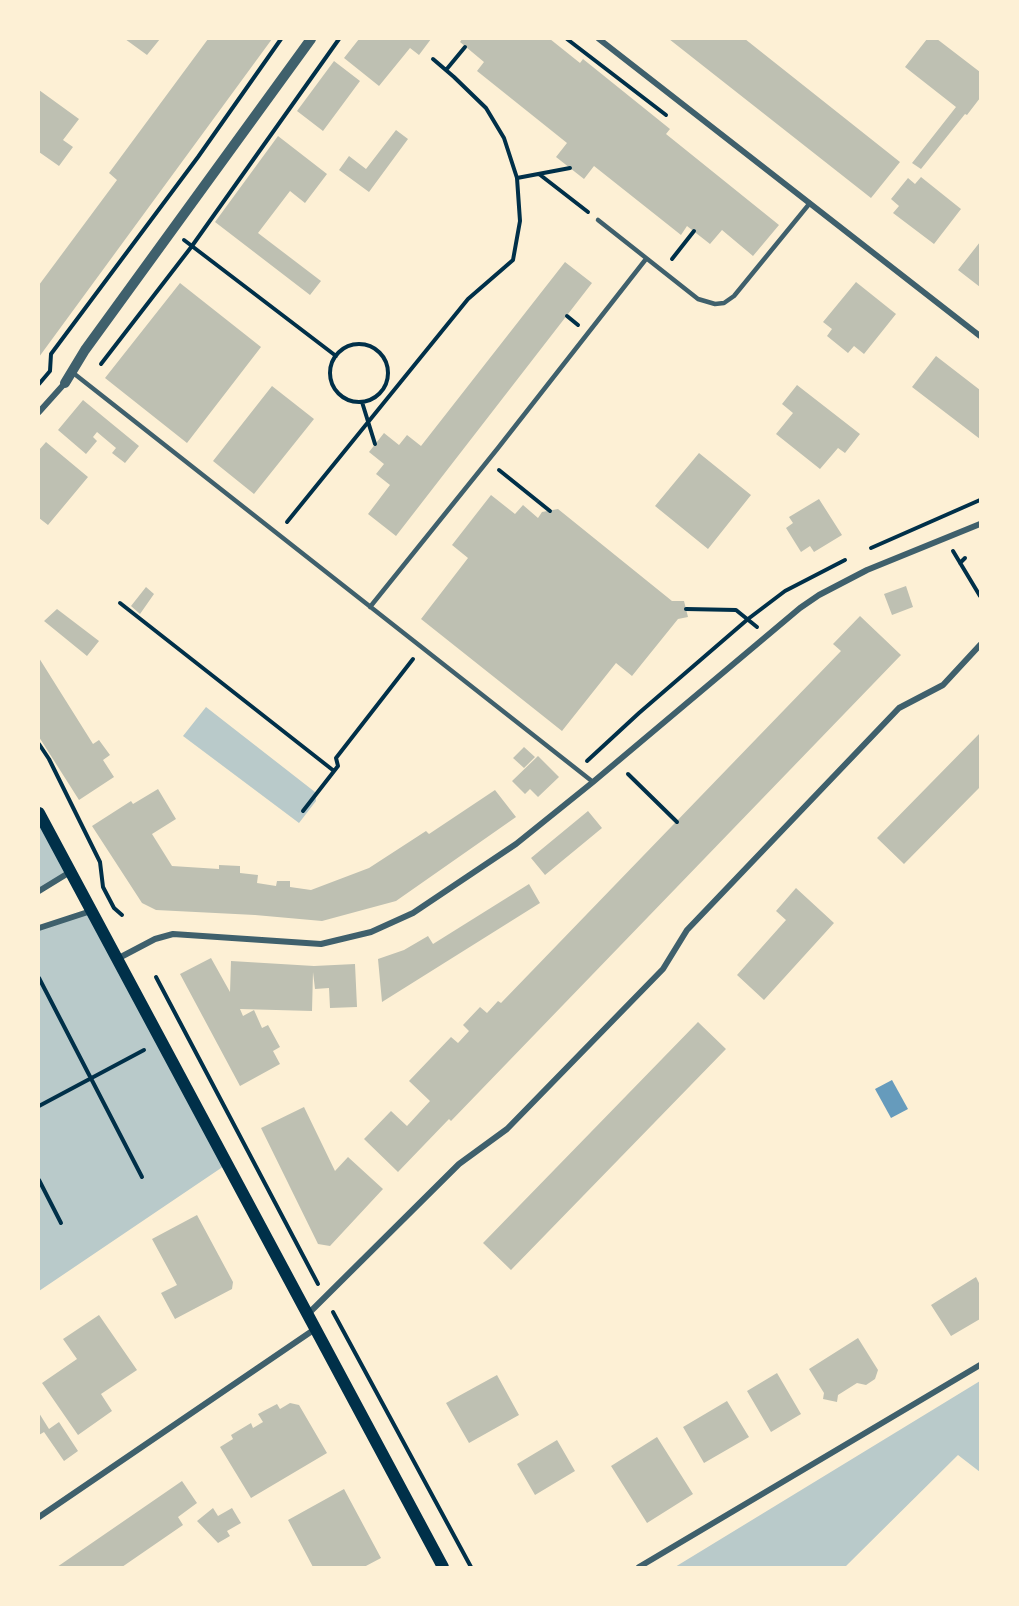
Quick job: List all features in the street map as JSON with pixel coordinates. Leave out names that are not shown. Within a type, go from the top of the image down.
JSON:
[{"type":"main road","points":[[39,813],[443,1567]]},
{"type":"street","points":[[39,412],[65,382],[311,39]]},
{"type":"street","points":[[599,39],[980,336]]},
{"type":"street","points":[[117,959],[155,939],[173,934],[321,944],[371,932],[413,913],[516,844],[593,783],[800,608],[819,595],[867,570],[980,524]]},
{"type":"street","points":[[308,1315],[459,1164],[507,1130],[663,969],[687,930],[899,708],[943,685],[980,645]]},
{"type":"street","points":[[39,891],[70,872]]},
{"type":"street","points":[[39,928],[91,910]]},
{"type":"street","points":[[39,1517],[315,1329]]},
{"type":"street","points":[[639,1567],[980,1365]]},
{"type":"lane","points":[[598,220],[698,299],[715,304],[729,300],[810,203]]},
{"type":"lane","points":[[370,607],[646,259]]},
{"type":"lane","points":[[72,372],[593,783]]},
{"type":"path","points":[[39,384],[50,371],[51,354],[282,39]]},
{"type":"path","points":[[85,383],[192,246],[339,39]]},
{"type":"path","points":[[446,70],[465,47]]},
{"type":"path","points":[[278,535],[468,299],[513,260],[520,221],[517,178],[504,138],[486,108],[433,59]]},
{"type":"path","points":[[628,95],[633,91]]},
{"type":"path","points":[[517,178],[570,168]]},
{"type":"path","points":[[539,174],[598,220]]},
{"type":"path","points":[[172,231],[336,356]]},
{"type":"path","points":[[662,271],[694,231]]},
{"type":"path","points":[[351,344],[371,346],[379,351],[388,368],[385,387],[379,394],[362,402],[344,397],[332,383],[330,374],[331,364],[336,356],[351,344]]},
{"type":"path","points":[[362,402],[375,444]]},
{"type":"path","points":[[488,461],[550,511]]},
{"type":"path","points":[[945,538],[980,596]]},
{"type":"path","points":[[960,563],[965,558]]},
{"type":"path","points":[[120,603],[334,771]]},
{"type":"path","points":[[686,609],[736,610],[766,635]]},
{"type":"path","points":[[577,770],[748,619]]},
{"type":"path","points":[[303,811],[338,766],[336,758],[422,649]]},
{"type":"path","points":[[39,744],[49,759],[100,862],[103,887],[114,908],[122,915]]},
{"type":"path","points":[[616,762],[677,822]]},
{"type":"path","points":[[156,977],[325,1298],[471,1567]]},
{"type":"path","points":[[39,978],[142,1177]]},
{"type":"path","points":[[39,1106],[160,1041]]},
{"type":"path","points":[[39,1180],[61,1223]]},
{"type":"shaded area","points":[[206,707],[315,792],[316,801],[299,823],[183,736]]},
{"type":"shaded area","points":[[39,813],[70,872],[39,891]]},
{"type":"shaded area","points":[[91,911],[227,1164],[39,1291],[39,928]]},
{"type":"shaded area","points":[[980,1381],[980,1472],[958,1455],[845,1567],[675,1567]]},
{"type":"water","points":[[892,1080],[908,1109],[891,1118],[875,1089]]},
{"type":"building","points":[[125,39],[160,39],[147,55]]},
{"type":"building","points":[[208,39],[272,39],[39,357],[39,285],[117,180],[109,173]]},
{"type":"building","points":[[359,39],[431,39],[419,55],[410,48],[379,86],[344,58]]},
{"type":"building","points":[[462,39],[550,39],[580,63],[583,59],[670,129],[666,134],[779,225],[753,256],[722,230],[710,244],[687,226],[681,235],[594,166],[584,179],[556,157],[567,143],[477,71],[484,62],[460,42]]},
{"type":"building","points":[[669,39],[745,39],[900,162],[871,198]]},
{"type":"building","points":[[927,39],[937,39],[980,72],[980,98],[921,169],[912,163],[956,107],[905,67]]},
{"type":"building","points":[[334,61],[360,81],[323,131],[297,111]]},
{"type":"building","points":[[39,90],[79,119],[63,140],[73,147],[59,166],[39,152]]},
{"type":"building","points":[[396,130],[408,139],[369,192],[339,170],[349,156],[366,169]]},
{"type":"building","points":[[278,136],[327,174],[305,203],[290,191],[258,233],[321,281],[310,295],[215,222]]},
{"type":"building","points":[[921,177],[961,209],[934,244],[893,213],[899,206],[891,199],[908,178],[915,184]]},
{"type":"building","points":[[980,242],[980,287],[958,270]]},
{"type":"building","points":[[565,262],[592,283],[396,536],[368,514],[390,485],[376,474],[384,464],[369,452],[384,433],[399,445],[407,435],[421,446]]},
{"type":"building","points":[[856,282],[896,314],[864,354],[854,346],[848,353],[827,336],[832,329],[823,322]]},
{"type":"building","points":[[180,283],[261,347],[187,443],[105,378]]},
{"type":"building","points":[[936,356],[980,390],[980,439],[912,387]]},
{"type":"building","points":[[797,385],[860,434],[845,453],[838,448],[820,469],[776,434],[793,413],[782,404]]},
{"type":"building","points":[[272,386],[314,419],[254,494],[213,461]]},
{"type":"building","points":[[83,400],[139,446],[125,463],[112,453],[116,448],[97,432],[93,437],[97,441],[86,454],[58,430]]},
{"type":"building","points":[[46,442],[88,477],[48,525],[39,518],[39,450]]},
{"type":"building","points":[[699,453],[751,495],[708,549],[655,506]]},
{"type":"building","points":[[491,495],[515,514],[523,505],[538,518],[542,512],[558,509],[672,601],[684,601],[688,617],[678,619],[632,676],[616,663],[562,731],[421,619],[468,558],[452,545]]},
{"type":"building","points":[[819,499],[842,535],[814,552],[810,546],[801,552],[786,528],[793,523],[789,517]]},
{"type":"building","points":[[906,586],[913,607],[892,615],[884,594]]},
{"type":"building","points":[[146,587],[154,594],[140,614],[131,606]]},
{"type":"building","points":[[57,609],[99,641],[87,656],[44,621]]},
{"type":"building","points":[[860,616],[901,655],[451,1121],[449,1119],[398,1172],[364,1139],[391,1111],[407,1126],[430,1101],[409,1081],[451,1037],[458,1043],[469,1031],[463,1025],[480,1007],[487,1013],[498,1001],[501,1003],[841,651],[833,644]]},
{"type":"building","points":[[39,658],[93,744],[99,740],[110,755],[103,760],[114,777],[79,800],[39,737]]},
{"type":"building","points":[[980,733],[980,787],[904,864],[877,838]]},
{"type":"building","points":[[524,747],[535,757],[524,768],[513,758]]},
{"type":"building","points":[[538,756],[559,777],[538,797],[530,789],[525,794],[512,781]]},
{"type":"building","points":[[158,789],[176,819],[152,834],[172,866],[219,869],[219,865],[240,866],[240,873],[258,875],[257,883],[276,886],[277,881],[290,881],[290,887],[311,890],[369,868],[426,831],[429,834],[495,790],[516,817],[396,901],[322,921],[156,910],[142,903],[92,826],[131,801],[133,804]]},
{"type":"building","points":[[588,811],[602,828],[545,875],[531,858]]},
{"type":"building","points":[[529,884],[540,903],[382,1002],[378,959],[404,950],[428,936],[433,944]]},
{"type":"building","points":[[796,888],[834,923],[764,1000],[737,975],[786,920],[776,911]]},
{"type":"building","points":[[211,958],[230,992],[231,961],[314,966],[355,964],[357,1007],[330,1008],[329,988],[315,989],[313,972],[312,1011],[240,1009],[243,1016],[254,1010],[262,1028],[268,1025],[280,1047],[273,1051],[280,1064],[240,1086],[180,974]]},
{"type":"building","points":[[698,1022],[726,1049],[511,1270],[483,1243]]},
{"type":"building","points":[[304,1107],[335,1171],[348,1157],[383,1189],[330,1246],[318,1244],[261,1128]]},
{"type":"building","points":[[197,1215],[233,1282],[232,1289],[175,1319],[161,1293],[177,1285],[152,1239]]},
{"type":"building","points":[[976,1277],[980,1285],[980,1319],[951,1336],[931,1305]]},
{"type":"building","points":[[99,1315],[137,1370],[101,1394],[112,1411],[78,1435],[42,1383],[77,1359],[63,1339]]},
{"type":"building","points":[[858,1338],[878,1370],[875,1379],[866,1385],[857,1383],[838,1395],[837,1402],[823,1399],[824,1393],[809,1369]]},
{"type":"building","points":[[777,1373],[801,1414],[771,1432],[747,1391]]},
{"type":"building","points":[[497,1375],[519,1415],[469,1443],[446,1403]]},
{"type":"building","points":[[727,1401],[749,1437],[704,1463],[683,1427]]},
{"type":"building","points":[[290,1403],[299,1405],[327,1453],[251,1498],[220,1447],[233,1439],[231,1435],[251,1423],[253,1428],[263,1422],[258,1414],[277,1404],[280,1409]]},
{"type":"building","points":[[39,1413],[49,1429],[59,1422],[78,1451],[64,1461],[44,1432],[39,1435]]},
{"type":"building","points":[[657,1437],[693,1494],[647,1523],[611,1466]]},
{"type":"building","points":[[557,1440],[575,1471],[535,1495],[517,1464]]},
{"type":"building","points":[[182,1481],[197,1503],[178,1517],[183,1525],[122,1567],[57,1567]]},
{"type":"building","points":[[344,1489],[381,1558],[364,1567],[313,1567],[288,1520]]},
{"type":"building","points":[[213,1508],[218,1516],[232,1508],[241,1523],[227,1531],[230,1536],[218,1543],[197,1521]]}]
